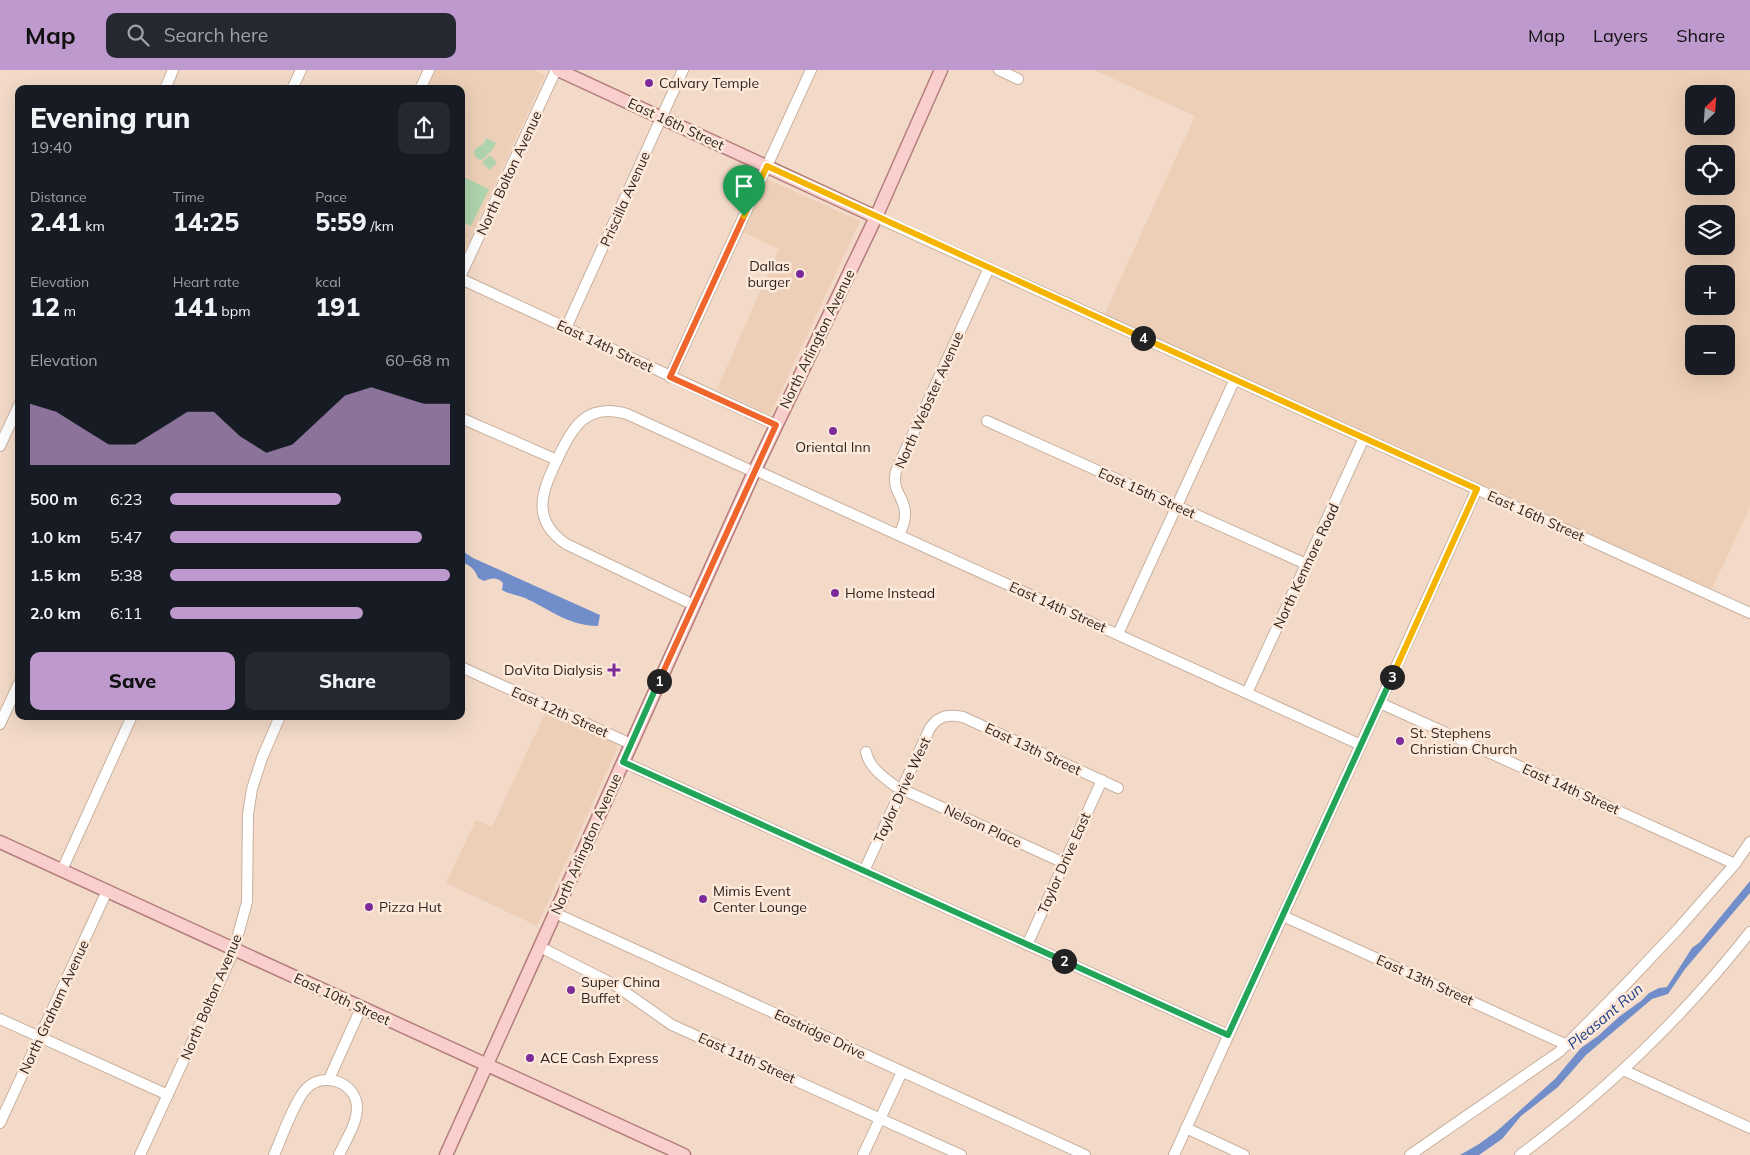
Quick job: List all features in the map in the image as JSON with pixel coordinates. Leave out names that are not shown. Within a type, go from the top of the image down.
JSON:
[{"type":"main road","name":"East 16th Street","points":[[557,70],[876,217]]},
{"type":"main road","name":"North Arlington Avenue","points":[[446,1155],[754,471],[876,217],[941,70]]},
{"type":"main road","name":"East 10th Street","points":[[0,842],[684,1155]]},
{"type":"street","points":[[166,85],[173,70]]},
{"type":"street","points":[[294,85],[301,70]]},
{"type":"street","points":[[422,85],[429,70]]},
{"type":"street","name":"North Bolton Avenue","points":[[465,266],[557,70]]},
{"type":"street","name":"Priscilla Avenue","points":[[566,328],[684,70]]},
{"type":"street","points":[[670,377],[811,70]]},
{"type":"street","points":[[998,70],[1018,79]]},
{"type":"street","name":"East 16th Street","points":[[876,217],[1750,613]]},
{"type":"street","name":"North Webster Avenue","points":[[899,535],[905,513],[904,504],[894,481],[896,472],[989,268]]},
{"type":"street","name":"East 14th Street","points":[[465,281],[776,425]]},
{"type":"street","points":[[1118,634],[1235,379]]},
{"type":"street","name":"East 14th Street","points":[[694,605],[566,544],[555,535],[545,520],[542,503],[545,486],[569,435],[577,424],[592,414],[610,410],[627,414],[899,535],[1361,745]]},
{"type":"street","points":[[0,446],[15,414]]},
{"type":"street","points":[[465,420],[557,460]]},
{"type":"street","name":"East 15th Street","points":[[987,421],[1306,564]]},
{"type":"street","name":"North Kenmore Road","points":[[1247,693],[1364,438]]},
{"type":"street","points":[[1174,1155],[1477,489]]},
{"type":"street","name":"East 12th Street","points":[[465,669],[631,744]]},
{"type":"street","points":[[0,724],[15,692]]},
{"type":"street","name":"East 14th Street","points":[[1380,703],[1735,864]]},
{"type":"street","name":"East 13th Street","points":[[947,715],[963,717],[1118,788]]},
{"type":"street","name":"Taylor Drive West","points":[[864,871],[932,725],[938,719],[947,715]]},
{"type":"street","points":[[62,870],[130,720]]},
{"type":"street","name":"North Bolton Avenue","points":[[140,1155],[234,949],[247,902],[248,814],[252,789],[262,758],[278,720]]},
{"type":"street","name":"Nelson Place","points":[[866,752],[868,760],[873,767],[902,789],[1064,863]]},
{"type":"street","points":[[623,762],[1228,1035]]},
{"type":"street","name":"Taylor Drive East","points":[[1027,945],[1102,780]]},
{"type":"street","points":[[1410,1155],[1567,1045],[1658,950],[1735,864],[1750,842]]},
{"type":"street","name":"North Graham Avenue","points":[[0,1123],[107,891]]},
{"type":"street","name":"Eastridge Drive","points":[[554,913],[1085,1155]]},
{"type":"street","name":"East 13th Street","points":[[1283,916],[1567,1045]]},
{"type":"street","points":[[1520,1155],[1583,1105],[1623,1070],[1697,995],[1750,932]]},
{"type":"street","name":"East 11th Street","points":[[540,947],[615,985],[672,1025],[961,1155]]},
{"type":"street","points":[[328,1079],[362,1008]]},
{"type":"street","points":[[0,1019],[168,1095]]},
{"type":"street","points":[[1623,1070],[1750,1128]]},
{"type":"street","points":[[863,1155],[902,1072]]},
{"type":"street","points":[[274,1155],[304,1091],[315,1082],[328,1079],[336,1080],[351,1090],[356,1100],[357,1107],[354,1122],[339,1155]]},
{"type":"street","points":[[1186,1128],[1244,1155]]},
{"type":"shaded area","points":[[435,70],[534,70],[545,75],[465,250],[465,85],[429,85]]},
{"type":"shaded area","points":[[1094,70],[1750,70],[1750,507],[1712,589],[1104,315],[1195,116]]},
{"type":"shaded area","points":[[767,179],[860,221],[770,415],[717,389],[779,249],[742,232]]},
{"type":"shaded area","points":[[546,711],[616,743],[617,749],[537,926],[446,883],[476,820],[492,827]]},
{"type":"green space","points":[[486,138],[496,143],[482,160],[478,159],[474,154],[475,149],[483,144]]},
{"type":"green space","points":[[490,155],[497,163],[489,170],[482,162]]},
{"type":"green space","points":[[465,177],[489,189],[471,226],[465,224]]},
{"type":"water","points":[[465,553],[600,615],[598,626],[568,620],[525,598],[502,590],[503,583],[499,580],[484,581],[478,578],[465,563]]},
{"type":"water","name":"Pleasant Run","points":[[1750,881],[1750,893],[1685,969],[1668,994],[1652,999],[1586,1055],[1558,1087],[1521,1116],[1502,1139],[1479,1155],[1460,1155],[1497,1131],[1555,1079],[1581,1048],[1598,1036],[1620,1016],[1649,993],[1659,988],[1667,987],[1692,948],[1700,942]]},
{"type":"place","name":"Calvary Temple","points":[[649,83]]},
{"type":"place","name":"Dallas burger","points":[[800,274]]},
{"type":"place","name":"Oriental Inn","points":[[833,431]]},
{"type":"place","name":"Home Instead","points":[[835,593]]},
{"type":"place","name":"DaVita Dialysis","points":[[614,670]]},
{"type":"place","name":"St. Stephens Christian Church","points":[[1400,741]]},
{"type":"place","name":"Mimis Event Center Lounge","points":[[703,899]]},
{"type":"place","name":"Pizza Hut","points":[[369,907]]},
{"type":"place","name":"Super China Buffet","points":[[571,990]]},
{"type":"place","name":"ACE Cash Express","points":[[530,1058]]},
{"type":"route","points":[[767,166],[1477,489],[1228,1035],[623,762],[776,425],[670,377],[744,216],[767,166]]}]
